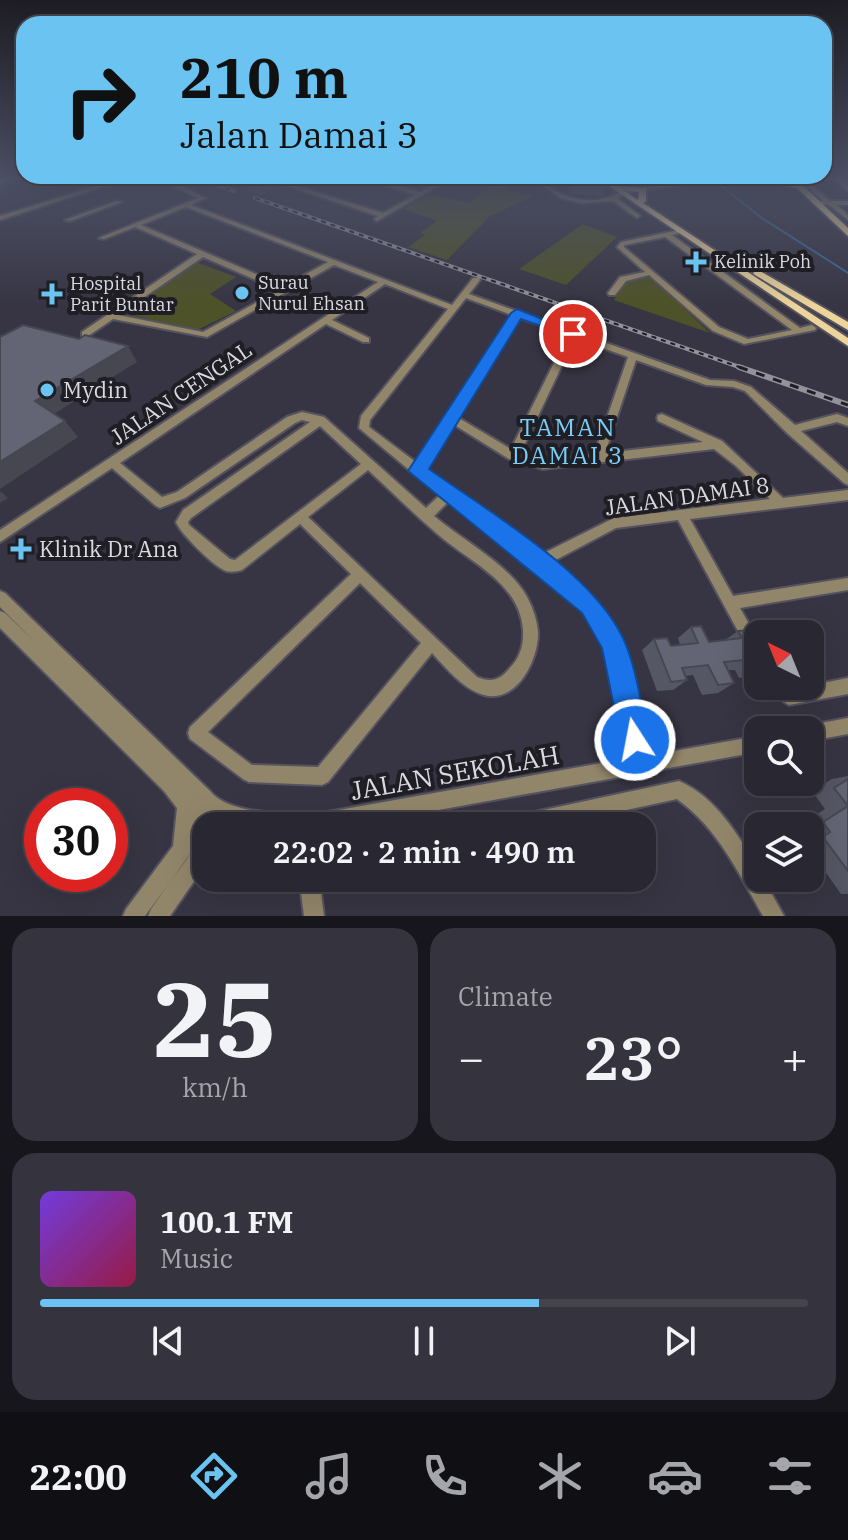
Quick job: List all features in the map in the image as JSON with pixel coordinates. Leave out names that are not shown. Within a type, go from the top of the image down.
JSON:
[{"type":"main road","points":[[662,221],[848,343]]},
{"type":"main road","points":[[675,221],[714,253],[848,327]]},
{"type":"main road","points":[[714,253],[730,275],[848,354]]},
{"type":"main road","points":[[776,293],[848,336]]},
{"type":"street","points":[[102,238],[147,221]]},
{"type":"street","points":[[227,221],[453,308]]},
{"type":"street","points":[[136,225],[284,289]]},
{"type":"street","points":[[679,232],[620,245],[716,329],[747,342],[812,328]]},
{"type":"street","points":[[667,235],[730,275],[799,331]]},
{"type":"street","points":[[85,334],[202,254]]},
{"type":"street","points":[[112,316],[204,335],[333,262]]},
{"type":"street","points":[[612,293],[623,279],[649,273]]},
{"type":"street","points":[[476,280],[363,424],[448,495],[539,562],[590,605],[604,624],[624,685],[640,767]]},
{"type":"street","name":"JALAN CENGAL","points":[[0,545],[4,534],[383,282]]},
{"type":"street","points":[[464,295],[709,383],[734,384],[748,389],[848,480]]},
{"type":"street","points":[[418,471],[517,313]]},
{"type":"street","points":[[325,320],[366,340]]},
{"type":"street","points":[[513,456],[573,334]]},
{"type":"street","points":[[598,459],[633,356]]},
{"type":"street","points":[[113,463],[160,503],[181,495],[280,426],[302,416],[320,420],[426,516],[508,582],[521,599],[532,634],[528,654],[518,672],[503,687],[487,690],[472,682],[429,645],[301,518]]},
{"type":"street","points":[[452,418],[513,456],[543,465],[718,444]]},
{"type":"street","points":[[662,418],[718,444],[781,503]]},
{"type":"street","points":[[791,430],[837,418],[848,422]]},
{"type":"street","points":[[320,420],[182,522],[184,528],[227,565],[237,566],[368,464]]},
{"type":"street","points":[[426,516],[448,495]]},
{"type":"street","name":"JALAN DAMAI 8","points":[[539,562],[614,523],[848,495]]},
{"type":"street","points":[[681,515],[744,628]]},
{"type":"street","points":[[359,575],[196,733],[249,773],[322,776],[429,645]]},
{"type":"street","points":[[730,603],[848,584]]},
{"type":"street","points":[[0,598],[216,812]]},
{"type":"street","name":"JALAN SEKOLAH","points":[[0,618],[170,785],[215,812]]},
{"type":"street","points":[[824,690],[848,686]]},
{"type":"street","points":[[824,730],[848,726]]},
{"type":"street","name":"JALAN SEKOLAH","points":[[380,812],[744,747]]},
{"type":"street","points":[[170,785],[186,805],[180,852]]},
{"type":"street","points":[[576,812],[679,790],[695,799],[713,818],[774,916]]},
{"type":"street","points":[[133,916],[192,839]]},
{"type":"street","points":[[158,916],[192,868]]},
{"type":"street","points":[[311,892],[314,916]]},
{"type":"green space","points":[[437,221],[485,221],[447,260],[408,247],[425,235],[420,233]]},
{"type":"green space","points":[[583,224],[617,237],[566,285],[519,269]]},
{"type":"green space","points":[[196,262],[236,277],[210,294],[236,311],[195,331],[124,313]]},
{"type":"green space","points":[[650,276],[710,333],[614,300],[627,280]]},
{"type":"building","name":"Mydin","points":[[23,325],[79,339],[85,335],[128,346],[35,401],[65,421],[0,462],[0,337]]},
{"type":"building","points":[[701,626],[709,642],[742,638],[738,631],[744,630],[744,660],[724,662],[734,683],[718,685],[708,665],[682,668],[687,680],[671,682],[654,639],[667,638],[671,646],[698,643],[691,627]]},
{"type":"building","points":[[848,779],[848,806],[834,788]]},
{"type":"building","points":[[848,806],[848,871],[824,838],[830,832],[824,821]]},
{"type":"waterway","points":[[766,221],[848,273]]},
{"type":"railway","points":[[320,221],[745,369]]},
{"type":"railway","points":[[739,367],[848,405]]},
{"type":"place","name":"Kelinik Poh","points":[[696,262]]},
{"type":"place","name":"Surau Nurul Ehsan","points":[[242,293]]},
{"type":"place","name":"Hospital Parit Buntar","points":[[52,294]]},
{"type":"place","name":"Mydin","points":[[47,390]]},
{"type":"place","name":"Klinik Dr Ana","points":[[21,549]]},
{"type":"district","name":"TAMAN DAMAI 3","points":[[568,442]]},
{"type":"route","points":[[573,334],[517,313],[418,471],[539,562],[590,605],[604,624],[613,644],[635,740]]}]
